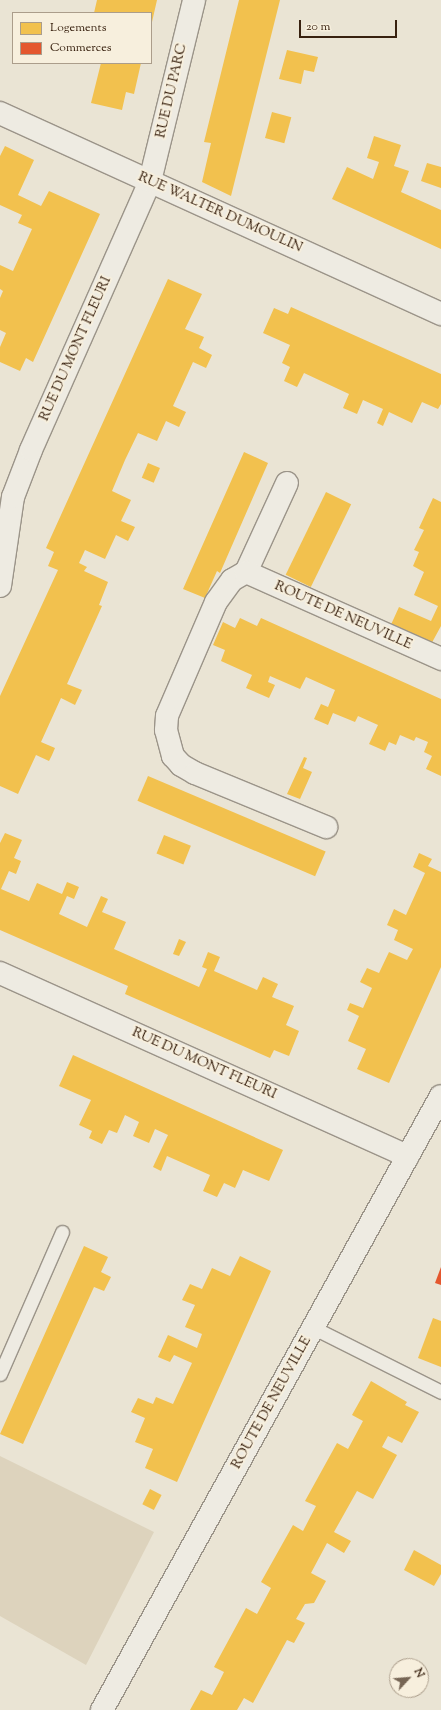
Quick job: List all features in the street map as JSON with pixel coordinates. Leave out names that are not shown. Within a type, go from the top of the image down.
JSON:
[{"type":"street","name":"RUE DU PARC","points":[[150,182],[194,0]]},
{"type":"street","name":"RUE WALTER DUMOULIN","points":[[0,113],[441,314]]},
{"type":"street","name":"RUE DU MONT FLEURI","points":[[0,586],[4,516],[31,450],[150,182]]},
{"type":"street","points":[[287,483],[246,572],[232,580],[216,602],[167,716],[168,745],[173,756],[196,773],[326,827]]},
{"type":"street","name":"ROUTE DE NEUVILLE","points":[[246,572],[441,659]]},
{"type":"street","name":"RUE DU MONT FLEURI","points":[[0,973],[408,1156]]},
{"type":"street","name":"ROUTE DE NEUVILLE","points":[[102,1710],[441,1096]]},
{"type":"lane","points":[[0,1374],[62,1232]]},
{"type":"lane","points":[[314,1328],[441,1392]]},
{"type":"shaded area","points":[[0,1456],[154,1532],[86,1665],[0,1616]]},
{"type":"building: Logements","points":[[97,0],[157,0],[152,22],[152,12],[94,12]]},
{"type":"building: Logements","points":[[239,0],[280,0],[231,196],[202,182],[211,143],[204,142]]},
{"type":"building: Logements","points":[[287,50],[318,57],[314,72],[304,70],[301,84],[279,79]]},
{"type":"building: Logements","points":[[101,64],[141,64],[134,94],[126,92],[122,110],[91,103]]},
{"type":"building: Logements","points":[[272,112],[291,117],[284,143],[265,138]]},
{"type":"building: Logements","points":[[374,136],[401,145],[394,166],[409,171],[401,192],[441,210],[441,249],[332,199],[347,167],[373,179],[379,162],[367,158]]},
{"type":"building: Logements","points":[[5,146],[34,160],[18,195],[41,206],[49,191],[100,214],[33,362],[26,358],[20,371],[0,362],[0,347],[6,333],[0,330],[0,298],[3,291],[0,289],[0,265],[13,271],[32,229],[18,223],[22,215],[0,205],[0,156]]},
{"type":"building: Logements","points":[[427,163],[441,167],[441,188],[421,181]]},
{"type":"building: Logements","points":[[168,279],[202,294],[185,329],[204,337],[199,348],[212,355],[206,368],[193,362],[173,406],[186,412],[179,427],[166,421],[157,441],[138,433],[125,460],[112,491],[131,500],[121,521],[135,527],[128,541],[116,535],[105,559],[85,550],[79,563],[87,567],[84,571],[108,582],[99,605],[102,606],[67,684],[82,690],[75,705],[61,698],[41,742],[55,748],[52,755],[49,761],[36,755],[18,794],[0,786],[0,696],[58,570],[48,566],[54,552],[46,548]]},
{"type":"building: Logements","points":[[291,307],[441,374],[441,404],[438,409],[422,402],[412,423],[389,412],[383,426],[377,423],[383,409],[363,400],[357,414],[343,408],[349,394],[304,373],[297,387],[284,381],[290,367],[282,363],[290,345],[263,333],[274,308],[288,314]]},
{"type":"building: Logements","points":[[244,452],[268,463],[220,573],[217,571],[205,598],[183,589]]},
{"type":"building: Logements","points":[[148,463],[160,468],[154,483],[142,478]]},
{"type":"building: Logements","points":[[326,492],[351,504],[311,587],[286,575]]},
{"type":"building: Logements","points":[[433,498],[441,502],[441,626],[429,648],[389,629],[399,607],[431,621],[438,606],[414,595],[424,572],[413,566],[419,552],[414,550],[424,530],[419,528]]},
{"type":"building: Logements","points":[[240,618],[257,626],[261,618],[441,699],[441,776],[426,769],[432,756],[424,752],[428,742],[416,737],[414,741],[400,735],[396,745],[389,742],[385,751],[369,744],[378,725],[358,716],[355,722],[333,713],[328,725],[314,719],[321,704],[328,707],[335,690],[306,677],[300,689],[270,676],[268,682],[275,685],[269,698],[246,688],[252,675],[221,661],[225,650],[213,645],[223,622],[235,628]]},
{"type":"building: Logements","points":[[304,757],[307,758],[303,768],[312,772],[300,799],[287,794]]},
{"type":"building: Logements","points":[[148,776],[326,851],[315,876],[137,801]]},
{"type":"building: Logements","points":[[5,833],[22,840],[14,858],[21,861],[16,874],[9,871],[1,889],[29,901],[37,883],[62,894],[67,882],[79,887],[74,899],[67,896],[59,914],[87,927],[101,896],[108,899],[102,912],[126,922],[114,949],[199,987],[207,969],[202,967],[208,952],[220,957],[214,971],[257,990],[263,977],[278,984],[272,997],[294,1006],[286,1025],[299,1031],[289,1056],[274,1050],[270,1058],[125,994],[128,986],[0,930],[0,843]]},
{"type":"building: Logements","points":[[164,835],[191,846],[183,864],[157,854]]},
{"type":"building: Logements","points":[[419,853],[432,859],[428,866],[441,872],[441,967],[389,1083],[357,1069],[366,1049],[348,1041],[359,1016],[347,1010],[350,1003],[363,1008],[372,988],[360,982],[367,968],[379,973],[389,952],[407,960],[413,949],[394,940],[398,930],[387,925],[394,909],[406,915],[425,873],[413,867]]},
{"type":"building: Logements","points":[[179,939],[186,942],[179,956],[173,954]]},
{"type":"building: Logements","points":[[73,1055],[283,1150],[269,1181],[243,1170],[235,1188],[224,1183],[217,1197],[203,1191],[210,1175],[167,1156],[161,1171],[153,1167],[168,1135],[155,1129],[149,1143],[133,1136],[139,1122],[125,1115],[117,1133],[109,1130],[102,1144],[89,1138],[92,1131],[79,1125],[91,1100],[59,1086]]},
{"type":"building: Logements","points":[[84,1246],[108,1257],[101,1272],[111,1277],[104,1291],[94,1287],[23,1444],[0,1434]]},
{"type":"building: Logements","points":[[240,1256],[271,1271],[177,1482],[145,1468],[153,1449],[135,1442],[145,1418],[131,1412],[138,1398],[153,1404],[156,1397],[173,1404],[192,1363],[174,1355],[170,1362],[158,1357],[168,1335],[197,1348],[202,1334],[185,1327],[195,1305],[182,1300],[190,1284],[202,1289],[212,1268],[230,1276]]},
{"type":"building: Logements","points":[[433,1318],[441,1321],[441,1367],[418,1358]]},
{"type":"building: Logements","points":[[371,1381],[407,1402],[405,1405],[419,1412],[402,1443],[388,1436],[382,1447],[397,1455],[373,1499],[357,1491],[334,1532],[351,1541],[344,1553],[327,1543],[311,1573],[326,1581],[314,1603],[305,1604],[296,1619],[305,1623],[294,1643],[287,1640],[253,1703],[244,1698],[237,1710],[190,1710],[201,1690],[212,1695],[224,1672],[214,1667],[246,1608],[257,1614],[271,1588],[261,1582],[293,1525],[303,1531],[316,1506],[305,1501],[337,1443],[348,1449],[363,1421],[352,1415]]},
{"type":"building: Logements","points":[[150,1489],[162,1495],[154,1510],[142,1504]]},
{"type":"building: Logements","points":[[414,1550],[441,1565],[441,1574],[434,1586],[404,1570]]},
{"type":"building: Commerces","points":[[441,1267],[441,1285],[435,1283]]}]
